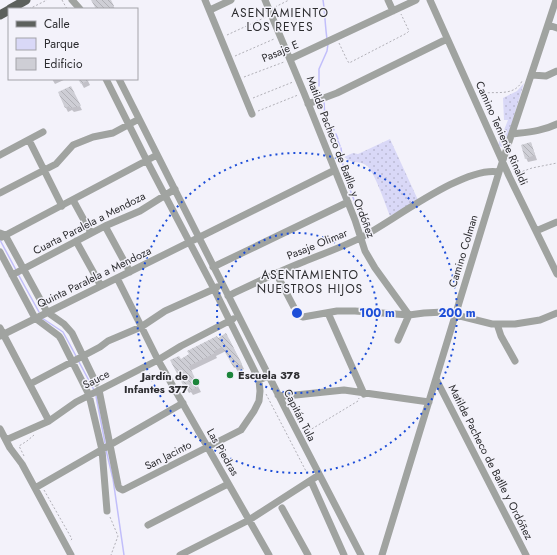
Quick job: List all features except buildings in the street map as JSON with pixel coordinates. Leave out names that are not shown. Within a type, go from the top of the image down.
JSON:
[{"type":"main road","points":[[11,8],[26,0]]},
{"type":"street","points":[[72,0],[79,8]]},
{"type":"street","points":[[205,0],[252,114]]},
{"type":"street","points":[[210,10],[231,0]]},
{"type":"street","name":"Matilde Pacheco de Batlle y Ordóñez","points":[[265,0],[348,202],[369,259],[410,315]]},
{"type":"street","points":[[388,0],[396,10]]},
{"type":"street","name":"Pasaje E","points":[[290,59],[416,0]]},
{"type":"street","name":"Camino Teniente Rinaldi","points":[[430,0],[474,96],[502,162],[557,274]]},
{"type":"street","name":"Camino Colman","points":[[382,555],[502,162],[532,76],[556,0]]},
{"type":"street","points":[[548,25],[557,28]]},
{"type":"street","points":[[308,104],[337,93],[447,39]]},
{"type":"street","points":[[532,76],[546,76],[557,71]]},
{"type":"street","points":[[106,80],[259,380],[268,376]]},
{"type":"street","name":"Capitán Tula","points":[[110,87],[120,80],[268,376],[361,555]]},
{"type":"street","points":[[116,98],[126,92]]},
{"type":"street","points":[[122,110],[132,104]]},
{"type":"street","points":[[0,193],[56,164],[73,145],[93,137],[113,133],[139,119]]},
{"type":"street","points":[[512,134],[548,129],[557,124]]},
{"type":"street","points":[[0,155],[43,132]]},
{"type":"street","points":[[138,143],[149,138]]},
{"type":"street","points":[[29,140],[62,206]]},
{"type":"street","points":[[111,445],[98,386],[82,357],[75,338],[64,324],[47,312],[2,235],[62,206],[157,155]]},
{"type":"street","name":"Quinta Paralela a Mendoza","points":[[1,332],[35,318],[130,272],[335,170]]},
{"type":"street","name":"Pasaje Olimar","points":[[228,296],[276,273],[361,238],[427,198],[464,178],[476,173],[487,171],[499,172]]},
{"type":"street","name":"Cuarta Paralela a Mendoza","points":[[12,275],[105,226],[140,211],[174,190]]},
{"type":"street","points":[[73,200],[91,233]]},
{"type":"street","points":[[213,267],[348,202]]},
{"type":"street","points":[[536,231],[557,222]]},
{"type":"street","points":[[105,226],[130,272]]},
{"type":"street","points":[[76,241],[101,286]]},
{"type":"street","points":[[0,252],[35,318],[59,336],[89,395],[102,450],[107,511]]},
{"type":"street","points":[[276,273],[298,315],[303,317],[355,311],[410,315],[444,312],[492,324],[514,324],[540,320],[557,313]]},
{"type":"street","name":"Las Piedras","points":[[117,278],[182,404],[269,555]]},
{"type":"street","points":[[30,384],[100,348],[108,341],[141,327],[165,311],[222,284]]},
{"type":"street","points":[[328,313],[362,393]]},
{"type":"street","points":[[398,340],[410,315]]},
{"type":"street","name":"Sauce","points":[[6,440],[49,421],[76,402],[89,395],[98,386],[158,360],[238,316]]},
{"type":"street","points":[[497,324],[515,361]]},
{"type":"street","points":[[1,332],[49,421]]},
{"type":"street","name":"Matilde Pacheco de Batlle y Ordóñez","points":[[436,379],[526,555]]},
{"type":"street","name":"San Jacinto","points":[[111,445],[119,488],[123,490],[241,430],[259,401],[259,380]]},
{"type":"street","points":[[278,395],[286,396],[344,390],[429,402]]},
{"type":"street","points":[[35,488],[182,404]]},
{"type":"street","points":[[0,429],[10,448],[22,464],[71,555]]},
{"type":"street","points":[[180,555],[249,520],[319,475]]},
{"type":"street","points":[[311,480],[344,555]]},
{"type":"street","points":[[148,525],[228,484]]},
{"type":"street","points":[[282,508],[308,555]]},
{"type":"path","points":[[31,8],[47,0]]},
{"type":"path","points":[[221,37],[270,12],[289,0]]},
{"type":"path","points":[[337,38],[347,60],[350,63],[408,32],[396,10]]},
{"type":"path","points":[[230,59],[280,37]]},
{"type":"path","name":"Pasaje E","points":[[238,80],[290,59]]},
{"type":"path","points":[[474,96],[482,93],[500,93],[509,91],[521,85],[523,79]]},
{"type":"path","points":[[246,101],[299,80]]},
{"type":"path","points":[[252,114],[304,93]]},
{"type":"path","points":[[509,176],[532,168],[557,163]]},
{"type":"path","points":[[266,393],[311,480]]},
{"type":"path","points":[[299,436],[358,401],[362,393]]},
{"type":"path","points":[[107,511],[118,536],[111,555]]},
{"type":"green space","points":[[524,83],[505,145],[502,147],[499,146],[498,145],[508,120],[504,120],[503,98],[517,91]]},
{"type":"green space","points":[[390,139],[418,200],[390,216],[373,174],[369,168],[366,165],[350,161],[344,157],[353,153],[358,154]]},
{"type":"waterway","points":[[323,0],[327,39]]},
{"type":"waterway","points":[[319,86],[319,69],[327,51],[328,44]]},
{"type":"waterway","points":[[324,102],[325,118],[334,130]]},
{"type":"waterway","points":[[336,134],[338,139]]},
{"type":"waterway","points":[[338,141],[340,146]]},
{"type":"waterway","points":[[341,148],[342,156]]},
{"type":"waterway","points":[[342,158],[347,182],[362,221]]},
{"type":"waterway","points":[[0,240],[16,270]]},
{"type":"waterway","points":[[18,274],[39,312]]},
{"type":"waterway","points":[[42,318],[63,332],[76,356]]},
{"type":"waterway","points":[[79,362],[94,390]]},
{"type":"waterway","points":[[96,396],[105,443]]},
{"type":"waterway","points":[[106,450],[113,479],[124,555]]},
{"type":"place","name":"Escuela 378","points":[[230,375]]},
{"type":"place","name":"Jardín de Infantes 377","points":[[196,382]]},
{"type":"district","name":"ASENTAMIENTO LOS REYES","points":[[280,20]]},
{"type":"district","name":"ASENTAMIENTO NUESTROS HIJOS","points":[[310,282]]}]
